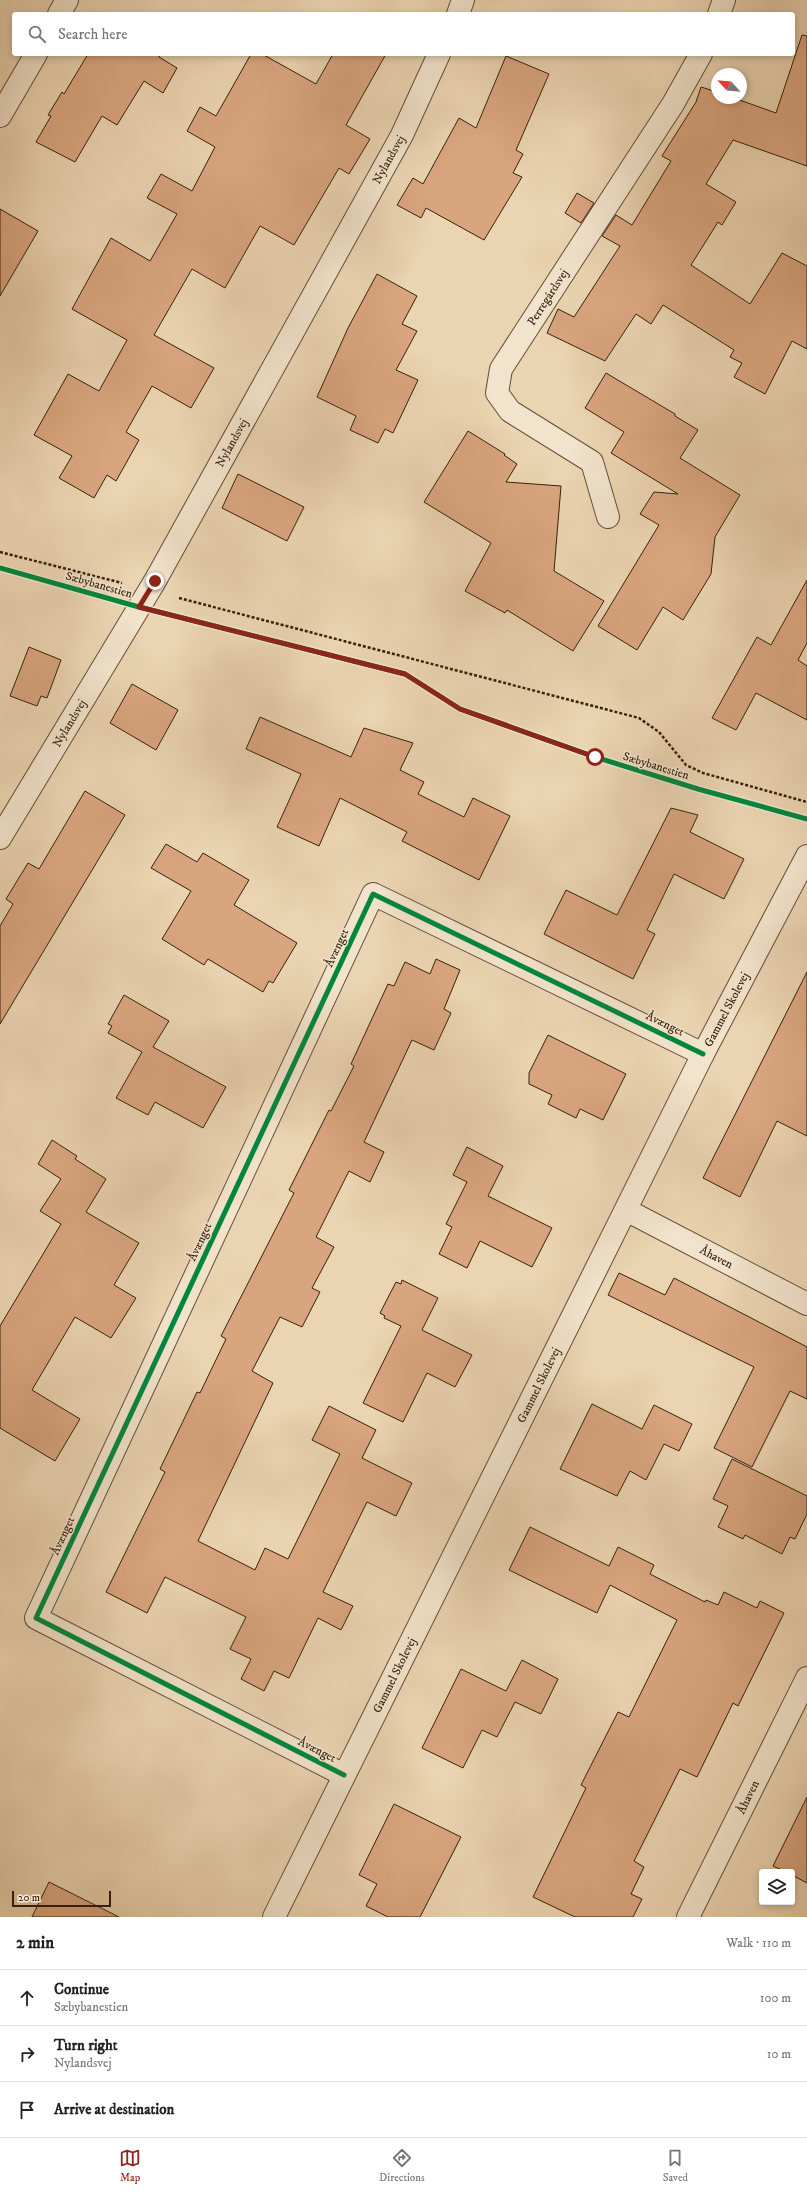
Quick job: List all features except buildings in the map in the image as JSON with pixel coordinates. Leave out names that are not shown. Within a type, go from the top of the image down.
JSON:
[{"type":"street","points":[[60,12],[67,0]]},
{"type":"street","points":[[459,12],[463,0]]},
{"type":"street","points":[[720,12],[724,0]]},
{"type":"street","points":[[0,116],[35,56]]},
{"type":"street","name":"Nylandsvej","points":[[3,826],[149,590],[402,135],[438,56]]},
{"type":"street","name":"Perregårdsvej","points":[[608,517],[592,462],[510,412],[497,393],[501,369],[673,104],[700,56]]},
{"type":"street","name":"Gammel Skolevej","points":[[274,1917],[703,1054],[807,856]]},
{"type":"street","name":"Åvænget","points":[[344,1775],[36,1618],[373,894],[703,1054]]},
{"type":"street","name":"Åhaven","points":[[626,1210],[807,1304]]},
{"type":"street","name":"Åhaven","points":[[688,1917],[807,1678]]},
{"type":"path","points":[[0,552],[639,718],[659,732],[686,765],[703,773],[807,802]]},
{"type":"cycle path","name":"Sæbybanestien","points":[[0,568],[139,607],[405,674],[460,709],[595,757],[698,789],[807,819]]},
{"type":"cycle path","points":[[344,1775],[36,1618],[373,894],[703,1054]]},
{"type":"route","points":[[155,581],[139,607],[405,674],[460,709],[595,757]]}]
